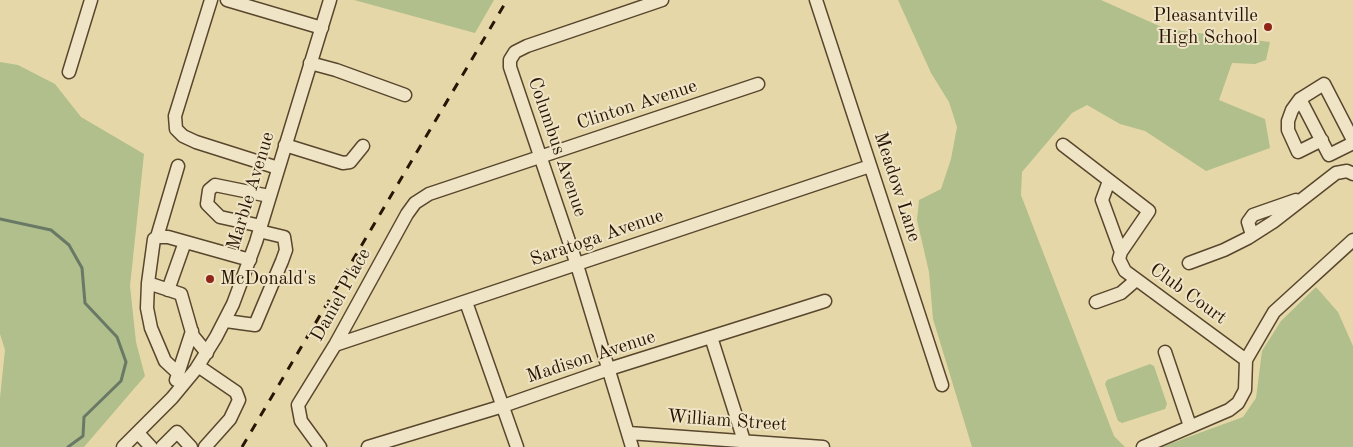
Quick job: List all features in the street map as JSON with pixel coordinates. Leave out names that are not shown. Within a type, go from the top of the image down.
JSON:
[{"type":"street","points":[[69,72],[91,0]]},
{"type":"street","points":[[212,0],[175,116],[176,129],[183,136],[196,142],[278,168]]},
{"type":"street","points":[[227,0],[322,28]]},
{"type":"street","name":"Marble Avenue","points":[[124,447],[172,398],[198,366],[226,320],[250,260],[330,0]]},
{"type":"street","name":"Columbus Avenue","points":[[632,447],[578,265],[510,67],[510,60],[515,52],[527,46],[662,0]]},
{"type":"street","name":"Meadow Lane","points":[[816,0],[942,385]]},
{"type":"street","points":[[310,63],[336,70],[405,95]]},
{"type":"street","name":"Clinton Avenue","points":[[415,203],[429,194],[758,84]]},
{"type":"street","points":[[1300,99],[1322,140],[1329,155],[1353,141],[1324,84],[1309,91],[1300,99],[1292,110],[1288,121],[1288,130],[1298,152],[1322,140]]},
{"type":"street","points":[[285,145],[343,163],[350,162],[363,146]]},
{"type":"street","points":[[1063,145],[1149,211],[1120,252]]},
{"type":"street","points":[[178,166],[157,237],[154,239],[148,283],[148,308],[151,328],[164,361],[178,373]]},
{"type":"street","name":"Saratoga Avenue","points":[[335,345],[870,166]]},
{"type":"street","points":[[1189,264],[1252,236],[1336,173],[1347,171],[1353,174]]},
{"type":"street","name":"Club Court","points":[[1109,181],[1102,200],[1120,252],[1119,259],[1125,271],[1246,360]]},
{"type":"street","points":[[226,320],[255,325],[286,250],[284,237],[220,217],[207,204],[209,190],[215,185],[269,196]]},
{"type":"street","name":"Daniel Place","points":[[320,447],[301,421],[298,405],[335,345],[407,214],[415,203]]},
{"type":"street","points":[[157,237],[185,242],[250,260]]},
{"type":"street","points":[[1143,447],[1229,410],[1238,403],[1244,390],[1246,360],[1274,312],[1353,240]]},
{"type":"street","points":[[168,290],[185,242]]},
{"type":"street","points":[[1096,302],[1121,293],[1136,280]]},
{"type":"street","points":[[148,283],[181,294],[194,338],[207,353]]},
{"type":"street","name":"Madison Avenue","points":[[368,447],[503,406],[609,369],[825,301]]},
{"type":"street","points":[[466,302],[517,447]]},
{"type":"street","points":[[172,398],[192,331]]},
{"type":"street","points":[[711,337],[745,444]]},
{"type":"street","points":[[1165,352],[1190,426]]},
{"type":"street","points":[[198,366],[236,392],[239,400],[230,419],[205,447]]},
{"type":"street","points":[[162,447],[177,432],[191,447]]},
{"type":"street","points":[[138,433],[151,447]]},
{"type":"street","name":"William Street","points":[[629,433],[745,444],[823,447]]},
{"type":"green space","points":[[354,0],[494,0],[475,33]]},
{"type":"green space","points":[[898,0],[1101,0],[1166,29],[1270,42],[1266,60],[1255,64],[1232,63],[1219,100],[1265,119],[1270,148],[1206,171],[1145,131],[1120,124],[1087,105],[1072,113],[1022,172],[1021,195],[1114,436],[1125,447],[972,447],[933,319],[929,272],[917,220],[919,200],[941,189],[951,159],[957,127],[949,102],[931,73]]},
{"type":"green space","points":[[0,62],[18,65],[55,84],[81,117],[144,154],[130,286],[136,342],[145,376],[84,447],[0,447],[0,398],[5,350],[0,334]]},
{"type":"green space","points":[[1316,287],[1338,312],[1353,346],[1353,447],[1161,447],[1243,417],[1256,398],[1262,351],[1281,321]]},
{"type":"green space","points":[[1150,364],[1154,366],[1167,404],[1165,409],[1122,423],[1118,421],[1105,384],[1107,380]]},
{"type":"waterway","points":[[0,219],[51,230],[69,245],[82,268],[85,303],[117,337],[126,362],[121,381],[84,417],[83,436],[68,447]]},
{"type":"railway","points":[[242,447],[507,0]]},
{"type":"place","name":"Pleasantville High School","points":[[1268,27]]},
{"type":"place","name":"McDonald's","points":[[210,279]]}]
